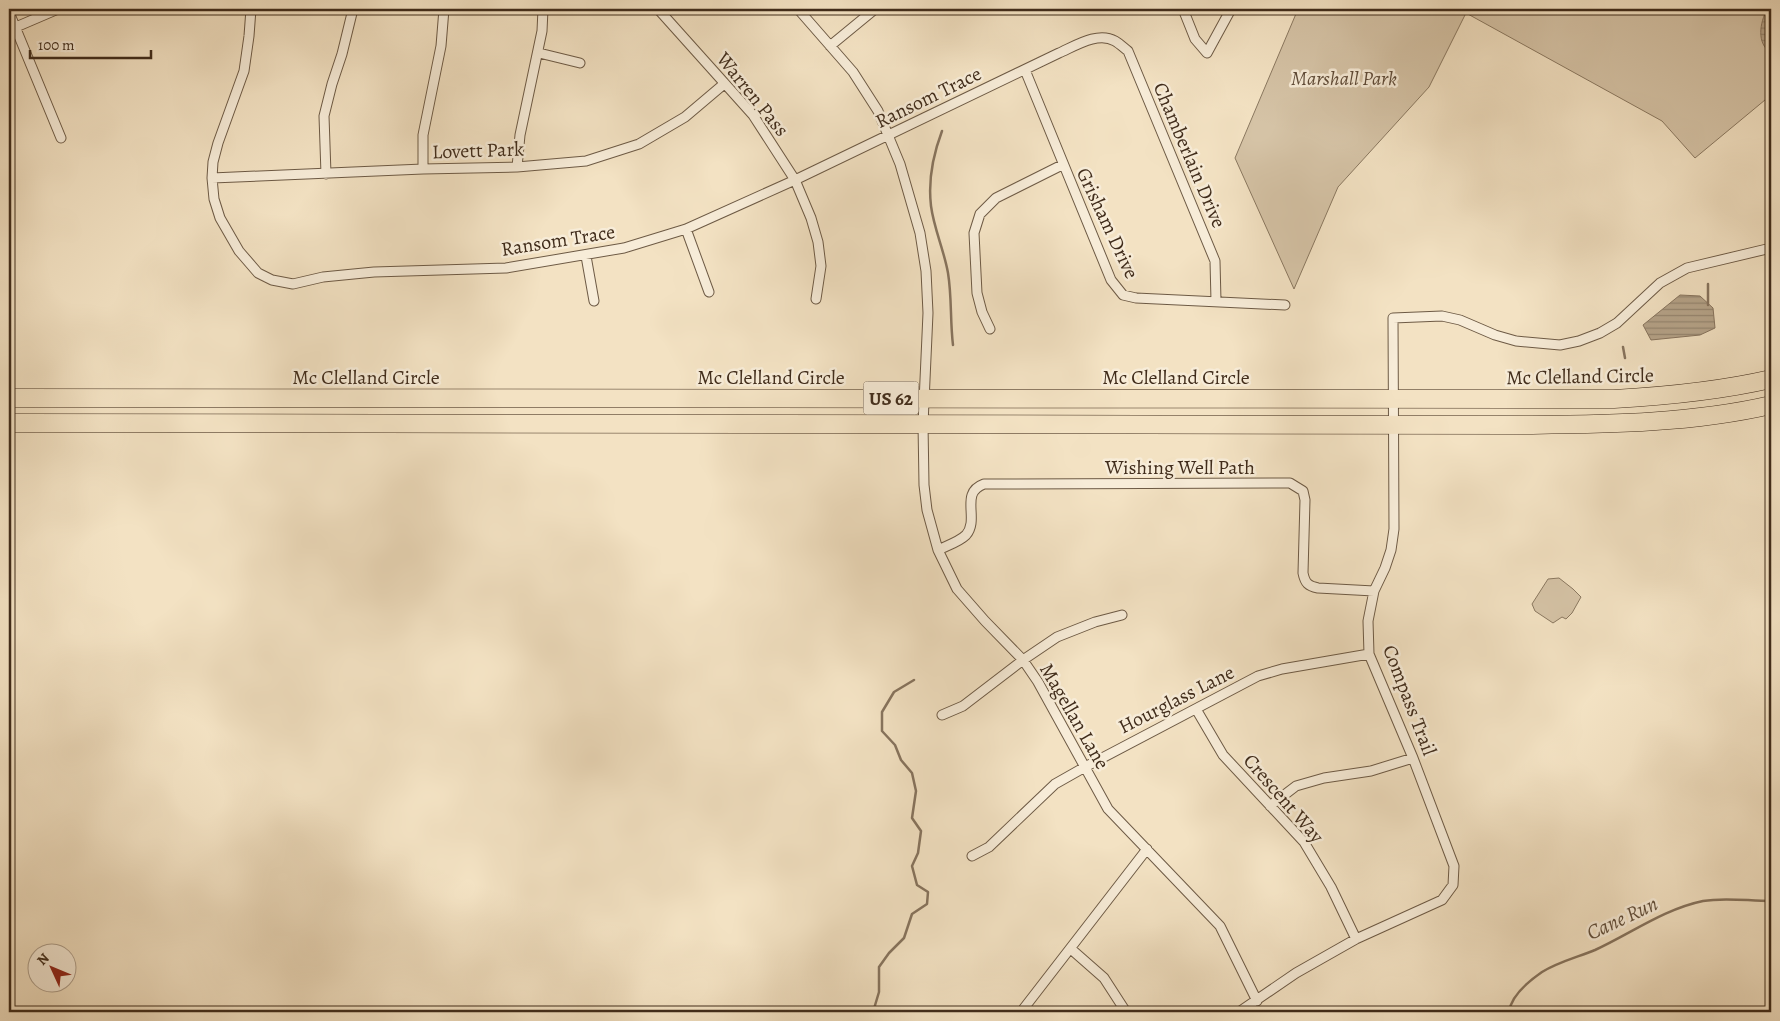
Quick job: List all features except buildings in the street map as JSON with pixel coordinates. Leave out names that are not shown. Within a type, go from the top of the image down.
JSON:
[{"type":"highway","name":"Mc Clelland Circle","points":[[9,398],[1596,399],[1644,398],[1712,391],[1771,379]]},
{"type":"highway","name":"US 62","points":[[9,423],[1532,425],[1645,422],[1693,418],[1771,405]]},
{"type":"street","points":[[12,29],[58,9]]},
{"type":"street","name":"Ransom Trace","points":[[251,9],[244,71],[213,162],[214,199],[220,218],[238,251],[258,273],[272,280],[293,284],[323,277],[374,272],[506,268],[586,256],[624,248],[686,229],[795,180],[1058,53],[1092,39],[1104,38]]},
{"type":"street","points":[[326,174],[324,116],[353,9]]},
{"type":"street","points":[[423,169],[423,135],[441,46],[444,9]]},
{"type":"street","points":[[517,167],[520,134],[528,93],[539,53],[543,9]]},
{"type":"street","name":"Warren Pass","points":[[658,9],[753,115],[795,180],[811,218],[818,242],[821,266],[816,299]]},
{"type":"street","name":"Magellan Lane","points":[[798,9],[853,72],[878,112],[900,164],[920,234],[926,271],[928,313],[923,424],[924,485],[927,510],[938,550],[958,589],[984,621],[1024,660],[1108,809],[1220,926],[1257,1001]]},
{"type":"street","points":[[830,46],[875,9]]},
{"type":"street","points":[[1183,9],[1195,39],[1207,53],[1231,9]]},
{"type":"street","points":[[9,12],[12,29],[61,138]]},
{"type":"street","name":"Chamberlain Drive","points":[[1104,38],[1114,40],[1128,51],[1215,261],[1216,301]]},
{"type":"street","points":[[539,53],[580,63]]},
{"type":"street","name":"Grisham Drive","points":[[1025,70],[1062,165],[1111,280],[1123,295],[1136,298],[1285,305]]},
{"type":"street","name":"Lovett Park","points":[[212,178],[517,167],[586,161],[639,144],[685,117],[724,84]]},
{"type":"street","points":[[990,329],[982,312],[977,293],[974,232],[980,214],[996,198],[1062,165]]},
{"type":"street","points":[[686,229],[709,292]]},
{"type":"street","name":"Compass Trail","points":[[1356,939],[1442,900],[1453,885],[1454,866],[1413,758],[1370,654],[1368,621],[1374,591],[1385,568],[1394,529],[1393,318],[1442,316],[1460,320],[1495,335],[1516,341],[1560,345],[1600,333],[1617,323],[1660,283],[1687,268],[1771,248]]},
{"type":"street","points":[[586,256],[594,301]]},
{"type":"street","name":"Wishing Well Path","points":[[938,550],[962,538],[968,531],[971,524],[971,496],[977,486],[984,484],[1290,484],[1303,491],[1305,500],[1302,573],[1304,582],[1310,587],[1374,591]]},
{"type":"street","points":[[942,715],[963,706],[1057,637],[1095,622],[1122,615]]},
{"type":"street","name":"Hourglass Lane","points":[[972,856],[995,841],[1055,784],[1258,676],[1282,669],[1370,654]]},
{"type":"street","name":"Crescent Way","points":[[1196,709],[1223,754],[1304,842],[1331,887],[1356,939]]},
{"type":"street","points":[[1270,806],[1296,786],[1324,778],[1371,771],[1413,758]]},
{"type":"street","points":[[1021,1012],[1147,850]]},
{"type":"street","points":[[1239,1012],[1296,973],[1356,939]]},
{"type":"street","points":[[1071,949],[1104,978],[1126,1012]]},
{"type":"green space","name":"Marshall Park","points":[[1298,9],[1771,9],[1771,95],[1695,158],[1662,121],[1466,13],[1429,87],[1338,187],[1294,289],[1235,158]]},
{"type":"green space","points":[[1559,578],[1581,597],[1572,613],[1566,619],[1562,617],[1553,623],[1535,611],[1532,604],[1548,579]]},
{"type":"shaded area","points":[[1767,9],[1771,9],[1767,37],[1771,45],[1771,53],[1766,49],[1761,38],[1761,26]]},
{"type":"shaded area","points":[[1680,295],[1700,296],[1713,308],[1715,328],[1700,335],[1651,340],[1643,325]]},
{"type":"waterway","points":[[942,131],[932,168],[930,197],[934,223],[948,273],[953,345]]},
{"type":"waterway","points":[[1708,284],[1708,305]]},
{"type":"waterway","points":[[1623,347],[1625,358]]},
{"type":"waterway","points":[[873,1012],[879,992],[879,967],[889,953],[904,938],[912,914],[927,904],[928,892],[917,885],[912,866],[918,853],[921,831],[912,818],[916,791],[912,773],[901,760],[895,745],[882,731],[882,712],[894,692],[914,680]]},
{"type":"waterway","name":"Cane Run","points":[[1509,1012],[1513,1000],[1526,984],[1548,968],[1595,950],[1675,910],[1711,900],[1771,901]]}]
